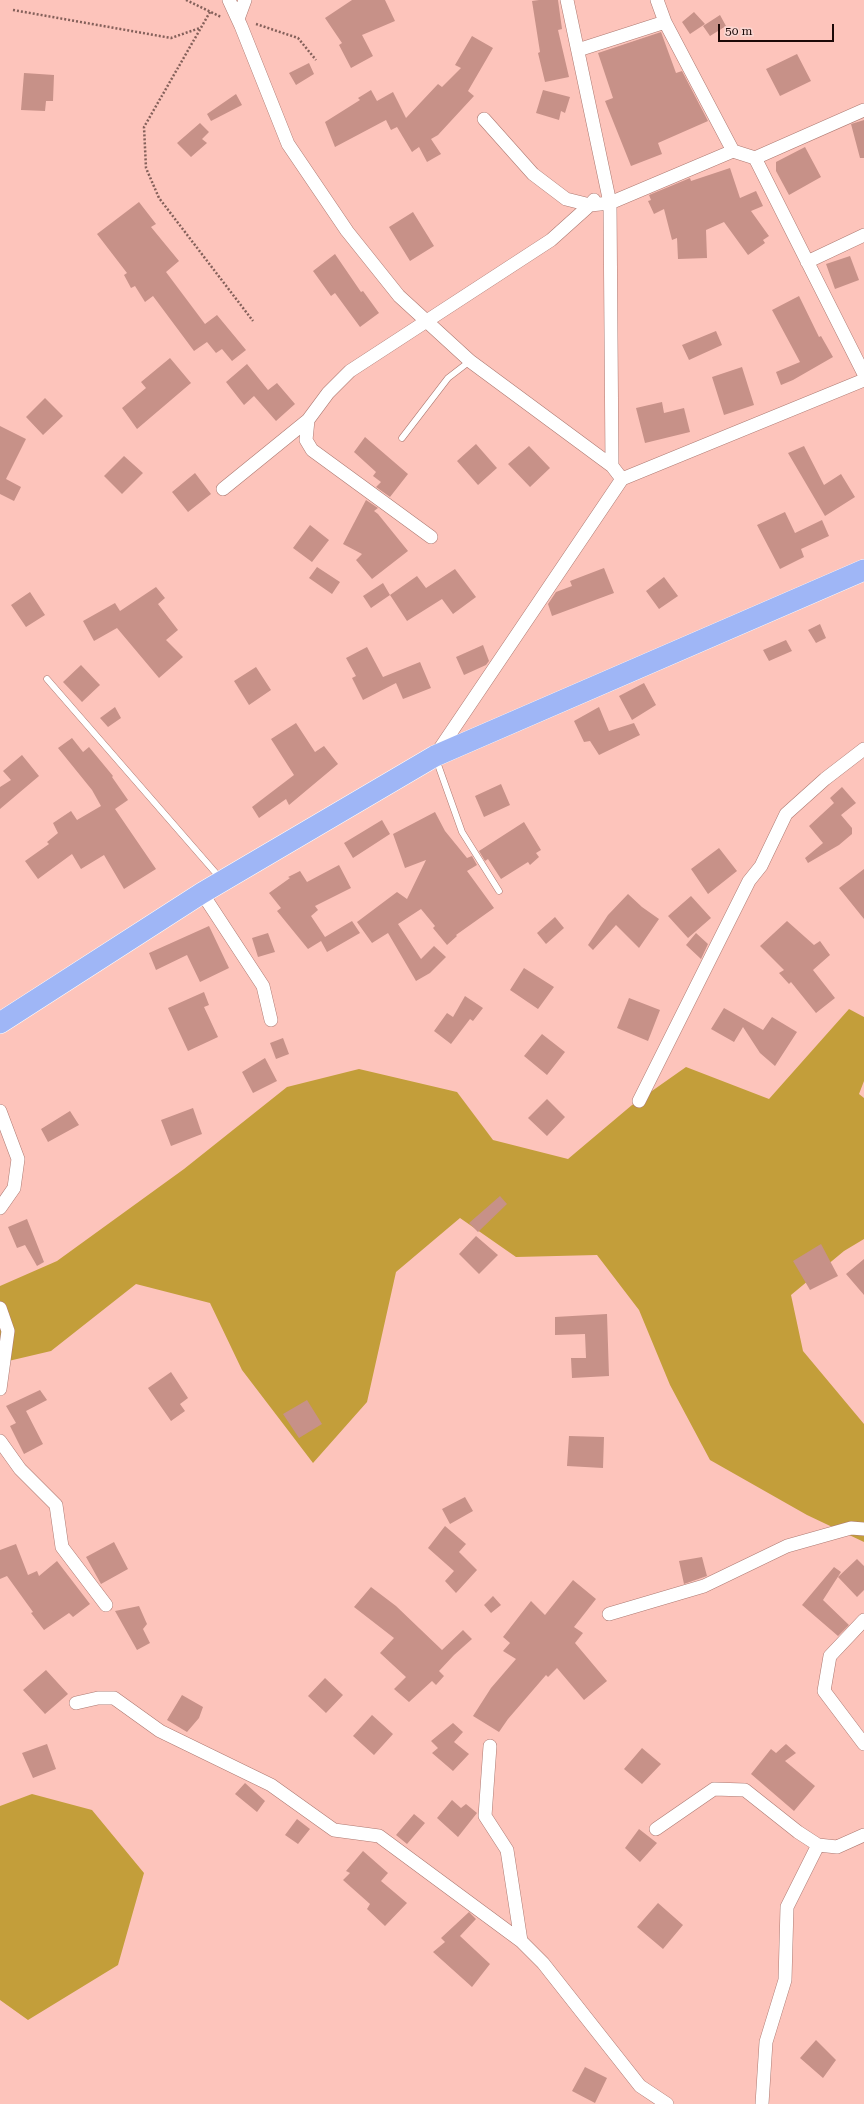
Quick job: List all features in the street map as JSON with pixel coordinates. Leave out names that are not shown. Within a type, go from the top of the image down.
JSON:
[{"type":"highway","points":[[0,1024],[202,893],[435,756],[864,570]]},
{"type":"street","points":[[229,0],[240,22],[288,144],[347,231],[400,296],[470,361],[612,466],[622,479]]},
{"type":"street","points":[[240,22],[244,0]]},
{"type":"street","points":[[567,0],[610,203],[612,466]]},
{"type":"street","points":[[657,0],[665,22],[733,152]]},
{"type":"street","points":[[578,50],[665,22]]},
{"type":"street","points":[[484,120],[533,174],[566,199],[590,204],[610,203],[733,152],[755,158],[864,110]]},
{"type":"street","points":[[755,158],[864,374]]},
{"type":"street","points":[[223,489],[308,420],[328,393],[350,371],[428,322],[551,240],[607,188]]},
{"type":"street","points":[[807,262],[864,235]]},
{"type":"street","points":[[435,756],[622,479],[864,380]]},
{"type":"street","points":[[308,420],[306,440],[312,450],[431,536]]},
{"type":"street","points":[[639,1101],[749,881],[761,866],[786,814],[825,779],[864,749]]},
{"type":"street","points":[[202,893],[263,986],[271,1020]]},
{"type":"street","points":[[0,1111],[18,1159],[14,1188],[0,1208]]},
{"type":"street","points":[[0,1308],[8,1331],[0,1389]]},
{"type":"street","points":[[0,1441],[20,1469],[56,1505],[62,1547],[106,1605]]},
{"type":"street","points":[[609,1614],[704,1586],[788,1546],[851,1528],[864,1529]]},
{"type":"street","points":[[864,1620],[830,1656],[824,1691],[864,1744]]},
{"type":"street","points":[[76,1704],[98,1698],[114,1698],[160,1731],[272,1785],[334,1830],[379,1836],[522,1941],[543,1963],[640,2086],[667,2104]]},
{"type":"street","points":[[490,1746],[485,1816],[506,1850],[522,1941]]},
{"type":"street","points":[[656,1829],[714,1789],[746,1790],[798,1832],[818,1845],[837,1847],[864,1835]]},
{"type":"street","points":[[762,2104],[766,2042],[785,1980],[787,1907],[818,1845]]},
{"type":"lane","points":[[402,438],[448,378],[470,361]]},
{"type":"lane","points":[[47,679],[223,882]]},
{"type":"lane","points":[[435,756],[462,832],[499,891]]},
{"type":"path","points":[[186,0],[210,12],[298,38],[316,60]]},
{"type":"path","points":[[13,10],[171,38],[200,27]]},
{"type":"path","points":[[210,12],[200,27],[176,74],[144,127],[146,168],[159,198],[253,321]]},
{"type":"shaded area","points":[[849,1009],[864,1017],[864,1081],[859,1094],[864,1098],[864,1239],[844,1251],[791,1295],[803,1351],[864,1424],[864,1542],[807,1515],[710,1460],[670,1385],[639,1310],[597,1255],[516,1257],[460,1218],[396,1272],[367,1402],[313,1463],[242,1370],[210,1303],[136,1284],[51,1351],[0,1363],[0,1286],[57,1261],[184,1169],[287,1087],[359,1069],[457,1092],[493,1140],[568,1159],[632,1105],[686,1067],[769,1099]]},
{"type":"shaded area","points":[[32,1794],[92,1810],[144,1873],[118,1965],[28,2020],[0,2000],[0,1806]]},
{"type":"building","points":[[352,0],[385,0],[395,21],[362,35],[373,56],[351,68],[339,45],[342,43],[325,18]]},
{"type":"building","points":[[558,0],[562,29],[558,30],[569,77],[545,82],[538,53],[540,52],[532,1]]},
{"type":"building","points":[[694,12],[705,24],[690,34],[682,22]]},
{"type":"building","points":[[720,15],[726,26],[710,36],[703,26]]},
{"type":"building","points":[[661,32],[676,73],[682,71],[708,121],[658,143],[662,154],[631,166],[605,101],[613,98],[598,53]]},
{"type":"building","points":[[472,36],[493,48],[468,91],[474,96],[438,135],[431,139],[441,154],[427,162],[419,147],[412,152],[397,127],[391,130],[386,120],[335,147],[325,122],[360,100],[358,98],[371,90],[377,101],[393,92],[406,118],[438,84],[442,87],[461,68],[455,65]]},
{"type":"building","points":[[797,54],[811,81],[780,96],[766,69]]},
{"type":"building","points":[[309,63],[314,74],[296,85],[289,73]]},
{"type":"building","points":[[24,73],[54,75],[53,101],[46,101],[45,111],[21,110]]},
{"type":"building","points":[[543,90],[570,97],[565,113],[561,111],[559,120],[536,113]]},
{"type":"building","points":[[236,94],[242,105],[211,121],[207,114]]},
{"type":"building","points":[[864,120],[864,158],[860,158],[851,124]]},
{"type":"building","points":[[200,123],[209,132],[202,139],[207,143],[191,157],[177,143]]},
{"type":"building","points":[[805,147],[821,177],[789,195],[776,171],[776,162]]},
{"type":"building","points":[[730,168],[740,198],[756,191],[763,206],[751,211],[769,236],[763,240],[765,243],[748,255],[724,222],[706,230],[707,258],[678,259],[677,238],[672,240],[664,209],[654,214],[648,201],[651,200],[649,195],[690,178],[691,181]]},
{"type":"building","points":[[139,202],[156,224],[151,227],[179,261],[166,272],[205,324],[217,315],[246,350],[232,361],[222,349],[216,353],[207,342],[194,351],[153,296],[145,302],[135,286],[131,288],[124,275],[127,273],[97,234]]},
{"type":"building","points":[[413,212],[434,246],[410,261],[389,227]]},
{"type":"building","points":[[335,254],[361,292],[363,291],[379,313],[360,327],[335,293],[331,296],[313,271]]},
{"type":"building","points":[[850,256],[859,280],[835,289],[826,264]]},
{"type":"building","points":[[799,296],[819,337],[821,336],[833,357],[793,380],[781,385],[776,372],[800,362],[772,310]]},
{"type":"building","points":[[716,331],[722,345],[689,360],[682,345]]},
{"type":"building","points":[[170,358],[191,383],[137,429],[122,408],[146,388],[141,382]]},
{"type":"building","points":[[247,364],[268,390],[277,383],[295,404],[276,421],[254,396],[244,405],[226,382]]},
{"type":"building","points":[[742,367],[754,405],[724,415],[712,377]]},
{"type":"building","points":[[45,398],[63,416],[43,435],[26,417]]},
{"type":"building","points":[[662,402],[664,413],[684,408],[690,432],[645,443],[636,408]]},
{"type":"building","points":[[0,426],[26,439],[6,479],[21,487],[14,501],[0,494]]},
{"type":"building","points":[[365,437],[408,474],[390,497],[376,487],[381,482],[373,476],[376,472],[354,452]]},
{"type":"building","points":[[476,444],[497,468],[478,485],[457,461]]},
{"type":"building","points":[[529,446],[550,468],[530,487],[508,464]]},
{"type":"building","points":[[804,446],[824,485],[841,474],[855,497],[825,516],[788,453]]},
{"type":"building","points":[[124,456],[143,473],[122,494],[104,476]]},
{"type":"building","points":[[195,473],[211,494],[188,512],[172,492]]},
{"type":"building","points":[[366,500],[378,508],[374,511],[408,551],[372,579],[356,560],[362,554],[343,544]]},
{"type":"building","points":[[785,512],[795,533],[822,520],[829,536],[801,549],[804,557],[780,569],[757,525]]},
{"type":"building","points":[[310,525],[329,540],[312,562],[293,548]]},
{"type":"building","points":[[317,567],[340,582],[332,594],[309,578]]},
{"type":"building","points":[[604,568],[614,593],[552,616],[548,604],[556,592],[572,586],[570,581]]},
{"type":"building","points":[[455,569],[476,597],[453,614],[442,599],[407,621],[390,595],[417,576],[426,588]]},
{"type":"building","points":[[664,577],[678,596],[659,609],[646,591]]},
{"type":"building","points":[[383,583],[390,595],[371,608],[363,596]]},
{"type":"building","points":[[156,587],[165,598],[158,604],[178,630],[166,640],[183,657],[159,678],[117,628],[94,641],[83,621],[115,603],[120,611]]},
{"type":"building","points":[[30,592],[45,615],[26,627],[11,605]]},
{"type":"building","points":[[820,624],[826,638],[816,643],[808,630]]},
{"type":"building","points":[[786,640],[792,651],[769,661],[763,650]]},
{"type":"building","points":[[483,645],[489,661],[486,665],[464,675],[456,657]]},
{"type":"building","points":[[367,647],[383,677],[420,662],[431,688],[403,699],[396,683],[363,700],[352,678],[356,676],[346,658]]},
{"type":"building","points":[[81,665],[100,685],[82,702],[63,682]]},
{"type":"building","points":[[256,667],[271,690],[249,705],[234,681]]},
{"type":"building","points":[[644,683],[656,705],[632,720],[619,696]]},
{"type":"building","points":[[115,707],[121,718],[108,727],[100,718]]},
{"type":"building","points":[[599,707],[609,731],[634,723],[640,735],[599,755],[590,741],[584,742],[574,721]]},
{"type":"building","points":[[296,723],[315,752],[324,746],[338,764],[289,805],[286,799],[259,818],[252,807],[294,775],[271,739]]},
{"type":"building","points":[[72,738],[83,752],[89,747],[113,776],[112,777],[128,800],[115,809],[156,869],[124,889],[104,855],[81,869],[72,854],[38,879],[25,861],[49,844],[47,842],[58,833],[53,823],[71,811],[77,820],[101,806],[92,790],[58,748]]},
{"type":"building","points":[[22,755],[39,776],[0,809],[0,787],[11,780],[3,771]]},
{"type":"building","points":[[501,784],[510,805],[484,817],[475,796]]},
{"type":"building","points":[[842,787],[856,803],[841,815],[852,828],[852,834],[839,845],[808,863],[805,858],[823,843],[809,826],[834,803],[830,798]]},
{"type":"building","points":[[435,812],[445,831],[467,858],[472,856],[477,865],[467,871],[494,908],[456,935],[457,936],[447,945],[433,928],[435,926],[421,909],[398,924],[421,959],[434,946],[446,957],[430,973],[416,981],[388,933],[372,943],[357,922],[397,892],[407,899],[426,860],[405,868],[393,834]]},
{"type":"building","points":[[382,820],[390,834],[353,858],[344,843]]},
{"type":"building","points":[[524,822],[541,850],[536,853],[539,857],[530,865],[528,862],[501,879],[488,859],[485,861],[479,851]]},
{"type":"building","points":[[719,848],[737,871],[708,894],[691,869]]},
{"type":"building","points":[[339,865],[351,888],[315,906],[318,910],[311,916],[325,937],[352,921],[360,933],[327,952],[321,941],[308,949],[277,911],[281,908],[269,893],[290,878],[288,877],[300,871],[307,882]]},
{"type":"building","points":[[864,869],[864,919],[839,888]]},
{"type":"building","points":[[628,894],[642,907],[659,919],[639,948],[616,925],[593,950],[588,945],[608,915]]},
{"type":"building","points":[[691,896],[711,918],[688,938],[668,916]]},
{"type":"building","points":[[555,917],[564,928],[546,944],[537,933]]},
{"type":"building","points":[[787,921],[814,945],[820,941],[830,955],[813,970],[835,998],[816,1013],[791,982],[789,984],[779,973],[784,970],[760,946]]},
{"type":"building","points":[[209,926],[229,968],[200,982],[187,955],[156,970],[149,953]]},
{"type":"building","points":[[268,933],[275,952],[258,957],[252,938]]},
{"type":"building","points":[[696,933],[708,944],[701,959],[686,945]]},
{"type":"building","points":[[524,968],[554,987],[538,1009],[510,990]]},
{"type":"building","points":[[204,992],[209,1005],[204,1007],[218,1037],[188,1051],[168,1008]]},
{"type":"building","points":[[465,996],[483,1008],[473,1021],[470,1019],[451,1044],[434,1031],[447,1013],[453,1017]]},
{"type":"building","points":[[629,998],[660,1010],[648,1041],[617,1028]]},
{"type":"building","points":[[724,1008],[763,1030],[772,1017],[797,1032],[775,1066],[760,1053],[743,1027],[734,1042],[711,1029]]},
{"type":"building","points":[[542,1034],[565,1052],[547,1075],[524,1056]]},
{"type":"building","points":[[283,1038],[289,1054],[276,1059],[270,1043]]},
{"type":"building","points":[[265,1058],[277,1081],[253,1093],[242,1072]]},
{"type":"building","points":[[547,1099],[565,1117],[547,1136],[528,1118]]},
{"type":"building","points":[[193,1108],[202,1134],[171,1146],[161,1120]]},
{"type":"building","points":[[70,1111],[79,1125],[48,1142],[41,1129]]},
{"type":"building","points":[[500,1196],[507,1204],[478,1232],[469,1223]]},
{"type":"building","points":[[27,1219],[44,1262],[37,1266],[25,1245],[17,1248],[8,1227]]},
{"type":"building","points":[[476,1236],[498,1255],[479,1274],[459,1254]]},
{"type":"building","points":[[821,1244],[838,1276],[810,1290],[793,1261]]},
{"type":"building","points":[[864,1259],[864,1295],[846,1274]]},
{"type":"building","points":[[607,1314],[609,1376],[572,1378],[571,1358],[586,1358],[585,1334],[555,1335],[555,1317]]},
{"type":"building","points":[[171,1372],[188,1398],[180,1404],[185,1411],[171,1421],[148,1388]]},
{"type":"building","points":[[40,1390],[47,1400],[26,1411],[43,1444],[24,1454],[10,1426],[16,1423],[6,1406]]},
{"type":"building","points":[[307,1400],[322,1424],[299,1438],[283,1414]]},
{"type":"building","points":[[569,1436],[604,1437],[603,1468],[567,1466]]},
{"type":"building","points":[[465,1497],[473,1511],[450,1524],[442,1509]]},
{"type":"building","points":[[445,1526],[466,1544],[459,1552],[477,1570],[456,1593],[445,1581],[454,1571],[428,1548]]},
{"type":"building","points":[[114,1542],[128,1569],[101,1584],[86,1557]]},
{"type":"building","points":[[16,1544],[28,1575],[37,1571],[39,1576],[57,1561],[90,1604],[73,1617],[69,1613],[44,1630],[7,1576],[0,1579],[0,1550]]},
{"type":"building","points":[[702,1557],[707,1576],[684,1584],[679,1561]]},
{"type":"building","points":[[857,1559],[864,1566],[864,1590],[857,1597],[838,1577]]},
{"type":"building","points":[[834,1567],[841,1572],[823,1600],[849,1625],[838,1636],[802,1605]]},
{"type":"building","points":[[573,1580],[596,1599],[574,1627],[583,1633],[575,1643],[607,1681],[584,1700],[557,1668],[548,1677],[546,1675],[508,1719],[499,1732],[473,1716],[491,1688],[516,1659],[503,1651],[510,1643],[503,1637],[531,1601],[545,1615]]},
{"type":"building","points":[[371,1587],[396,1606],[442,1650],[463,1630],[472,1639],[439,1671],[444,1676],[436,1685],[432,1681],[409,1702],[394,1689],[406,1677],[380,1653],[394,1638],[354,1607]]},
{"type":"building","points":[[493,1596],[501,1605],[491,1613],[484,1605]]},
{"type":"building","points":[[139,1606],[147,1624],[143,1629],[150,1643],[137,1650],[115,1611]]},
{"type":"building","points":[[46,1670],[68,1694],[45,1714],[23,1690]]},
{"type":"building","points":[[325,1678],[343,1695],[326,1713],[308,1696]]},
{"type":"building","points":[[182,1695],[203,1707],[199,1718],[187,1732],[167,1720]]},
{"type":"building","points":[[372,1715],[393,1734],[374,1755],[353,1736]]},
{"type":"building","points":[[453,1723],[463,1732],[454,1742],[469,1754],[453,1771],[432,1753],[438,1748],[431,1741]]},
{"type":"building","points":[[47,1744],[56,1769],[33,1778],[22,1753]]},
{"type":"building","points":[[786,1744],[796,1753],[785,1761],[815,1786],[794,1811],[751,1774],[771,1749],[776,1753]]},
{"type":"building","points":[[642,1748],[661,1764],[642,1784],[624,1769]]},
{"type":"building","points":[[245,1783],[265,1801],[257,1812],[235,1794]]},
{"type":"building","points":[[452,1800],[461,1808],[466,1804],[477,1813],[458,1837],[437,1818]]},
{"type":"building","points":[[414,1814],[425,1823],[407,1844],[396,1835]]},
{"type":"building","points":[[297,1819],[310,1829],[298,1844],[285,1835]]},
{"type":"building","points":[[639,1829],[657,1843],[640,1862],[625,1848]]},
{"type":"building","points":[[363,1851],[388,1873],[381,1881],[407,1903],[385,1926],[367,1909],[370,1904],[343,1880],[350,1873],[346,1871]]},
{"type":"building","points":[[658,1903],[683,1925],[663,1949],[637,1927]]},
{"type":"building","points":[[469,1912],[476,1919],[460,1936],[490,1964],[472,1987],[433,1952],[445,1942],[441,1938]]},
{"type":"building","points":[[816,2040],[836,2060],[823,2078],[800,2058]]},
{"type":"building","points":[[585,2067],[607,2078],[595,2103],[572,2091]]}]
